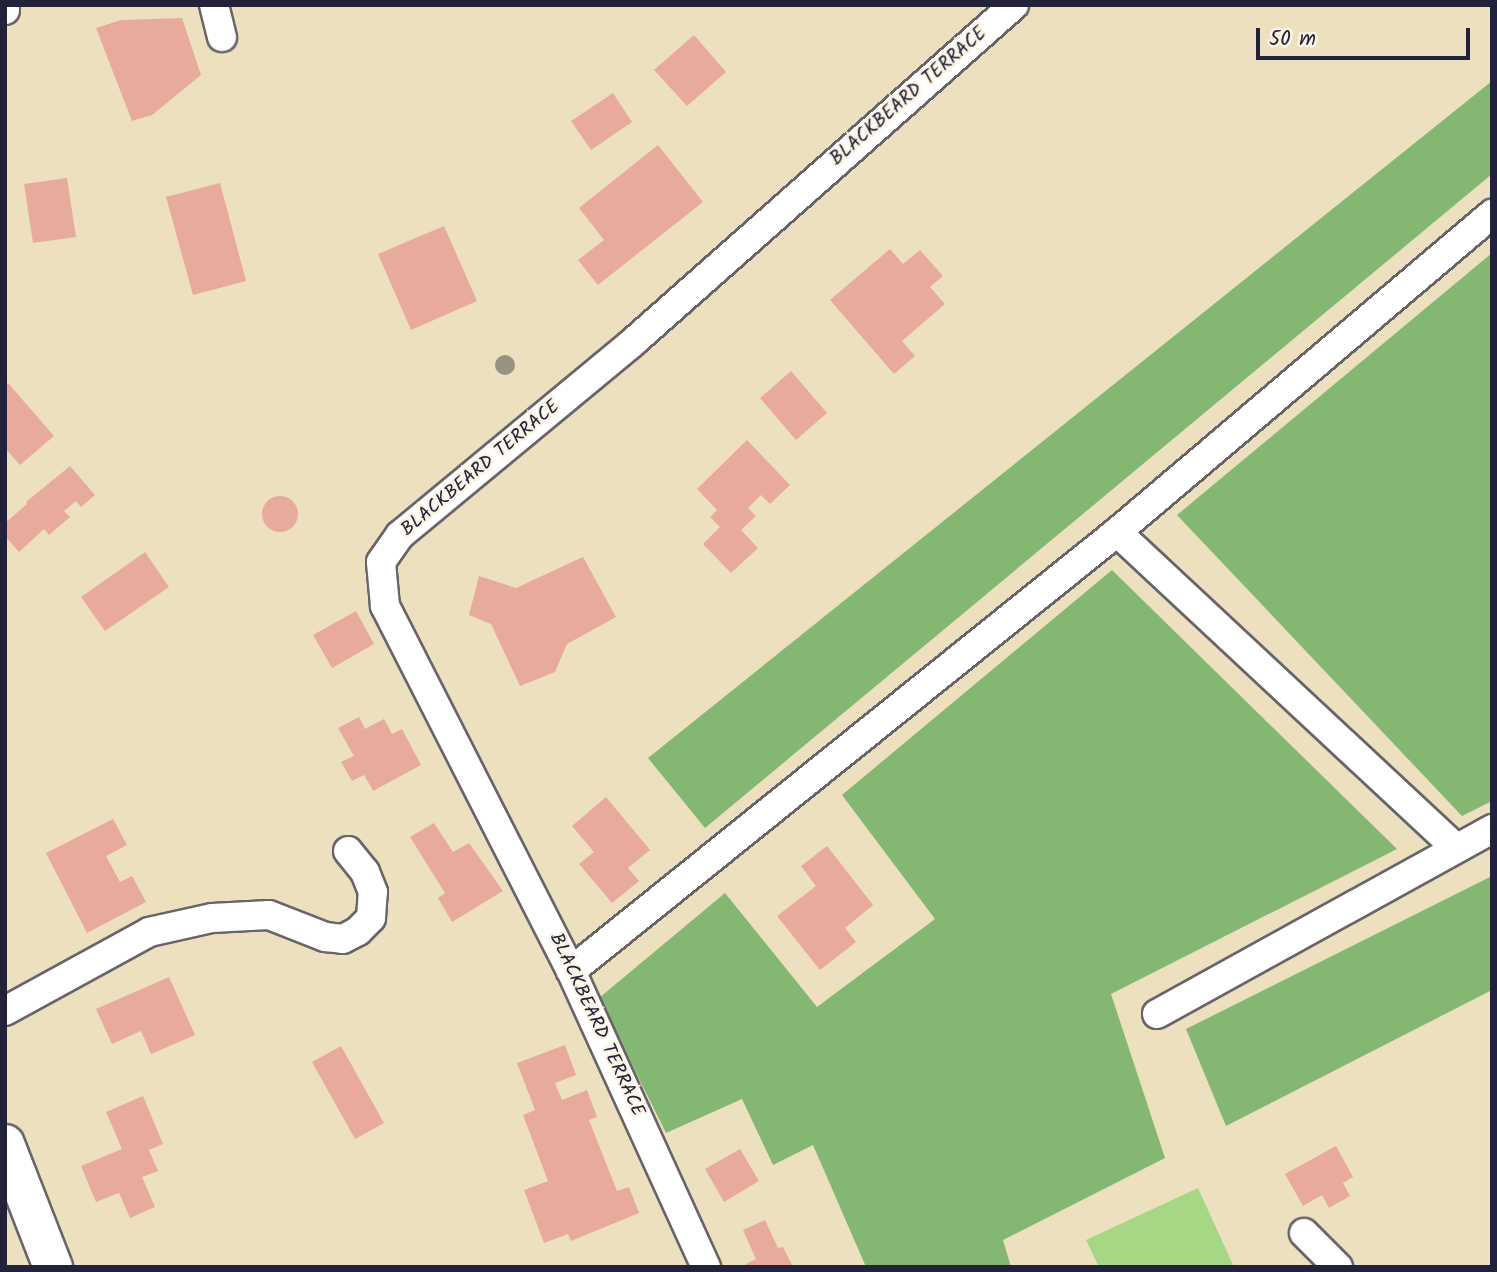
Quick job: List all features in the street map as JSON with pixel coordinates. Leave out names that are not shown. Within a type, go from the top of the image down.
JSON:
[{"type":"highway","points":[[5,1144],[53,1267]]},
{"type":"street","points":[[214,5],[222,37]]},
{"type":"street","name":"BLACKBEARD TERRACE","points":[[706,1267],[572,971],[385,606],[381,562],[400,534],[632,343],[1014,5]]},
{"type":"street","points":[[572,971],[1117,531],[1492,214]]},
{"type":"street","points":[[1117,531],[1455,847]]},
{"type":"street","points":[[1157,1014],[1455,847],[1492,829]]},
{"type":"street","points":[[5,1011],[149,932],[212,918],[270,915],[326,937],[342,939],[371,918],[373,892],[365,872],[348,851]]},
{"type":"street","points":[[1304,1234],[1338,1267]]},
{"type":"green space","points":[[1492,81],[1492,174],[705,828],[648,758]]},
{"type":"green space","points":[[1492,253],[1492,801],[1462,816],[1177,515]]},
{"type":"green space","points":[[1112,570],[1397,849],[1111,994],[1165,1158],[1003,1240],[1011,1267],[866,1267],[813,1145],[773,1165],[742,1099],[666,1133],[599,998],[725,893],[817,1007],[935,919],[842,795]]},
{"type":"green space","points":[[1492,876],[1492,990],[1226,1126],[1186,1029]]},
{"type":"green space","points":[[1198,1188],[1234,1267],[1099,1267],[1086,1240]]},
{"type":"building","points":[[182,18],[201,75],[152,115],[132,121],[96,28],[121,20]]},
{"type":"building","points":[[694,35],[726,72],[687,106],[654,70]]},
{"type":"building","points":[[613,93],[632,122],[591,150],[571,121]]},
{"type":"building","points":[[658,145],[703,202],[598,285],[578,260],[604,240],[579,208]]},
{"type":"building","points":[[67,178],[76,237],[33,243],[24,184]]},
{"type":"building","points":[[220,183],[246,281],[193,295],[166,197]]},
{"type":"building","points":[[444,226],[477,301],[411,330],[378,254]]},
{"type":"building","points":[[890,249],[903,264],[920,250],[943,276],[930,287],[945,304],[902,341],[915,356],[894,374],[830,300]]},
{"type":"building","points":[[791,371],[827,413],[796,440],[760,398]]},
{"type":"building","points":[[8,383],[54,436],[20,465],[5,448],[5,386]]},
{"type":"building","points":[[747,440],[790,485],[770,504],[761,495],[748,508],[756,516],[741,530],[758,548],[731,573],[703,544],[720,527],[710,517],[717,510],[697,489]]},
{"type":"building","points":[[70,466],[95,495],[81,507],[76,501],[64,511],[70,517],[49,535],[44,529],[19,552],[5,536],[5,523]]},
{"type":"building","points":[[280,496],[292,502],[298,514],[292,526],[280,532],[268,526],[262,514],[268,502]]},
{"type":"building","points":[[145,552],[169,587],[105,631],[81,597]]},
{"type":"building","points":[[583,557],[616,617],[567,644],[555,672],[520,686],[491,624],[469,615],[479,576],[516,588]]},
{"type":"building","points":[[356,611],[374,644],[332,668],[313,635]]},
{"type":"building","points":[[359,717],[365,729],[384,719],[392,734],[402,729],[421,765],[373,791],[364,775],[352,781],[341,762],[354,756],[338,728]]},
{"type":"building","points":[[606,797],[650,850],[628,868],[639,881],[612,903],[579,864],[594,852],[572,826]]},
{"type":"building","points":[[113,819],[127,845],[106,856],[120,882],[132,876],[146,902],[87,933],[46,853]]},
{"type":"building","points":[[434,823],[453,852],[469,843],[503,891],[452,922],[438,898],[445,893],[410,837]]},
{"type":"building","points":[[827,846],[873,905],[845,928],[856,942],[820,970],[777,916],[816,886],[801,866]]},
{"type":"building","points":[[169,977],[195,1035],[151,1054],[141,1031],[112,1044],[96,1009]]},
{"type":"building","points":[[565,1045],[576,1075],[555,1083],[562,1100],[587,1090],[597,1117],[589,1120],[617,1191],[629,1187],[639,1213],[571,1241],[568,1234],[544,1243],[524,1190],[548,1181],[523,1115],[535,1110],[517,1063]]},
{"type":"building","points":[[341,1046],[384,1123],[355,1139],[312,1062]]},
{"type":"building","points":[[143,1096],[163,1144],[149,1150],[158,1171],[142,1177],[155,1207],[130,1218],[119,1193],[96,1202],[81,1166],[122,1149],[106,1112]]},
{"type":"building","points":[[1336,1146],[1353,1177],[1343,1183],[1350,1196],[1329,1208],[1322,1195],[1303,1206],[1285,1174]]},
{"type":"building","points":[[740,1149],[759,1181],[724,1202],[705,1169]]},
{"type":"building","points":[[765,1220],[778,1248],[783,1247],[793,1267],[747,1267],[746,1264],[756,1259],[743,1230]]}]
